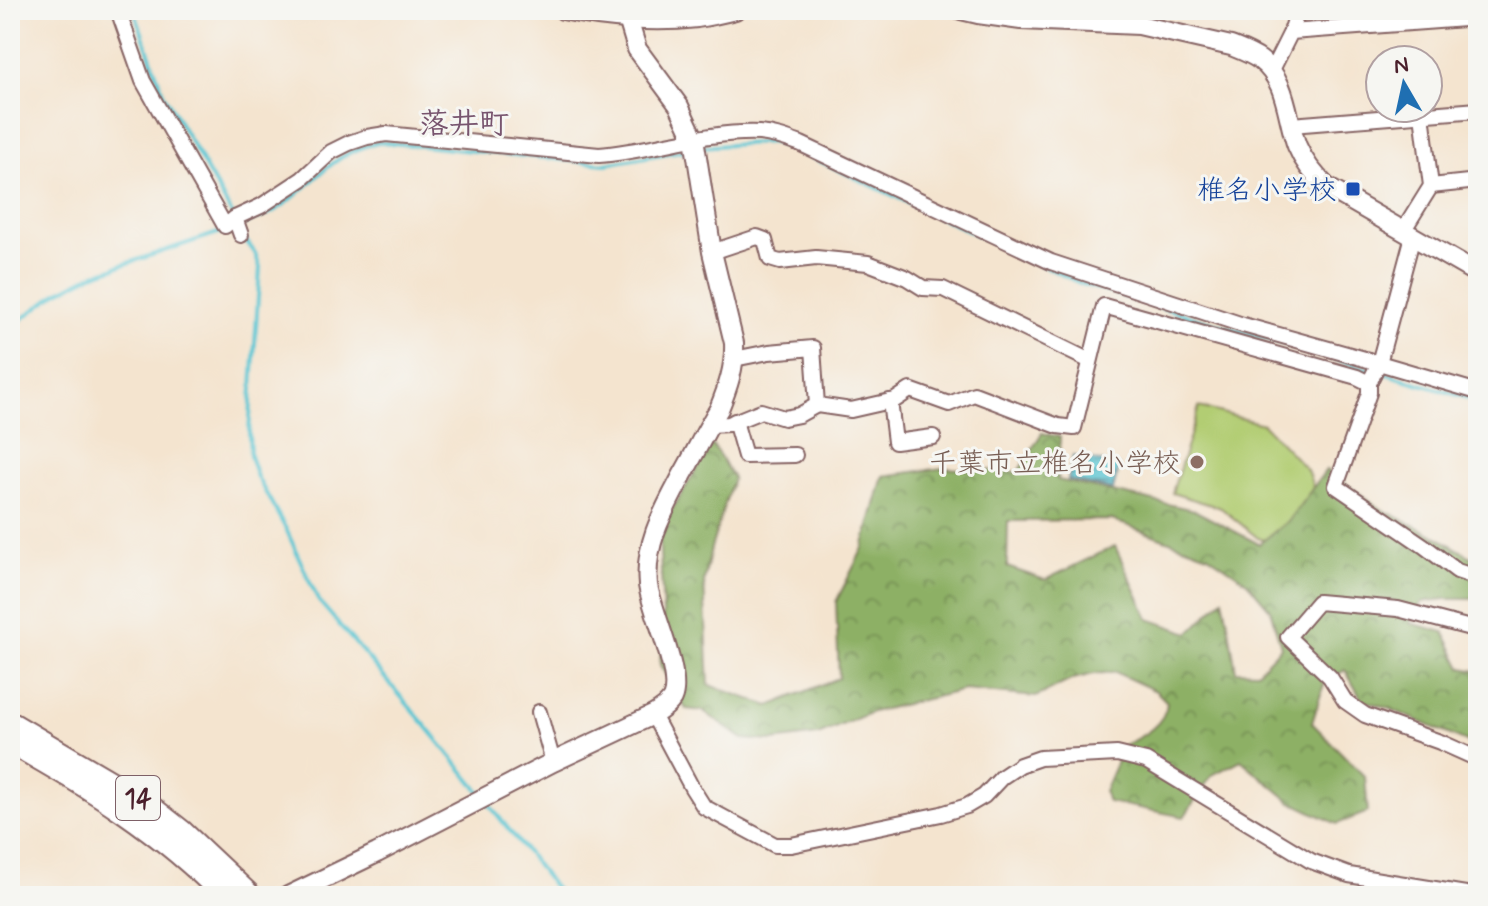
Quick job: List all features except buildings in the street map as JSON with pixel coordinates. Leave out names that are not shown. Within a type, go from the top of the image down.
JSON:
[{"type":"main road","name":"14","points":[[15,741],[136,819],[196,867],[225,896]]},
{"type":"main road","name":"14","points":[[15,741],[144,802],[182,832],[250,896]]},
{"type":"street","points":[[118,10],[143,81],[225,226],[302,179],[331,152],[367,137],[386,134],[599,155],[694,146],[759,133],[779,136],[846,164],[1051,262],[1243,325],[1478,392]]},
{"type":"street","points":[[563,10],[628,19],[697,18],[735,10]]},
{"type":"street","points":[[961,10],[1072,16],[1139,25],[1231,46],[1261,61],[1281,87],[1297,145],[1304,162],[1315,176],[1327,187],[1478,274]]},
{"type":"street","points":[[1271,72],[1298,10]]},
{"type":"street","points":[[1352,10],[1355,27]]},
{"type":"street","points":[[1291,32],[1478,18]]},
{"type":"street","points":[[288,896],[653,715],[672,699],[675,677],[648,585],[652,540],[656,525],[727,390],[734,359],[732,331],[712,252],[694,146],[679,106],[637,49],[628,19]]},
{"type":"street","points":[[1444,112],[1478,110]]},
{"type":"street","points":[[1291,125],[1364,119]]},
{"type":"street","points":[[1423,124],[1431,186],[1408,234],[1379,363],[1369,383],[1369,393],[1336,486],[1457,571],[1478,578]]},
{"type":"street","points":[[1431,186],[1478,181]]},
{"type":"street","points":[[235,218],[241,235]]},
{"type":"street","points":[[712,252],[757,237],[765,240],[770,259],[780,262],[816,258],[868,263],[907,278],[923,288],[943,289],[1090,361]]},
{"type":"street","points":[[709,425],[735,421],[761,411],[784,418],[799,415],[817,405],[851,410],[890,401],[910,390],[949,404],[974,394],[1058,426],[1074,428],[1104,306],[1357,377],[1369,383]]},
{"type":"street","points":[[734,359],[813,348],[817,405]]},
{"type":"street","points":[[890,401],[895,442],[933,437]]},
{"type":"street","points":[[735,421],[745,456],[795,455]]},
{"type":"street","points":[[1478,630],[1398,609],[1318,602],[1288,637],[1330,677],[1345,701],[1365,715],[1478,759]]},
{"type":"street","points":[[539,712],[553,762]]},
{"type":"street","points":[[653,715],[704,807],[775,845],[791,845],[967,806],[984,796],[1002,777],[1020,765],[1040,758],[1117,754],[1146,761],[1311,861],[1349,875],[1478,896]]},
{"type":"green space","points":[[1199,407],[1263,424],[1307,470],[1314,489],[1277,544],[1258,538],[1221,508],[1172,493]]},
{"type":"green space","points":[[1042,433],[1060,437],[1058,480],[1194,510],[1259,544],[1289,520],[1326,470],[1383,510],[1478,561],[1478,599],[1422,602],[1410,623],[1444,632],[1462,668],[1478,671],[1478,747],[1391,709],[1362,700],[1345,670],[1324,684],[1312,723],[1365,777],[1368,812],[1337,824],[1291,802],[1241,760],[1212,775],[1184,817],[1108,802],[1104,791],[1124,745],[1158,723],[1167,702],[1156,691],[1115,672],[1073,679],[1036,697],[964,690],[872,712],[818,735],[773,741],[743,739],[703,711],[686,709],[660,665],[663,613],[659,531],[712,444],[733,478],[704,581],[709,685],[769,706],[839,678],[836,602],[863,548],[883,476],[943,468],[1018,472]],"holes":[[[1112,520],[1208,555],[1248,583],[1270,609],[1281,647],[1257,672],[1236,671],[1223,599],[1189,633],[1149,619],[1115,546],[1045,580],[1007,567],[1008,521]]]},
{"type":"water","points":[[1073,456],[1119,466],[1113,490],[1068,480]]},
{"type":"waterway","points":[[134,10],[164,95],[233,216]]},
{"type":"waterway","points":[[240,225],[281,207],[339,159],[364,146],[380,142],[605,164],[692,149]]},
{"type":"waterway","points":[[700,147],[772,142],[796,150],[1082,284],[1372,370]]},
{"type":"waterway","points":[[10,328],[57,293],[92,275],[224,231]]},
{"type":"waterway","points":[[244,238],[260,267],[249,433],[250,456],[257,477],[287,531],[318,600],[481,793]]},
{"type":"waterway","points":[[1380,372],[1478,401]]},
{"type":"waterway","points":[[488,803],[561,896]]},
{"type":"place","name":"椎名小学校","points":[[1353,189]]},
{"type":"place","name":"千葉市立椎名小学校","points":[[1197,462]]},
{"type":"district","name":"落井町","points":[[464,123]]}]
